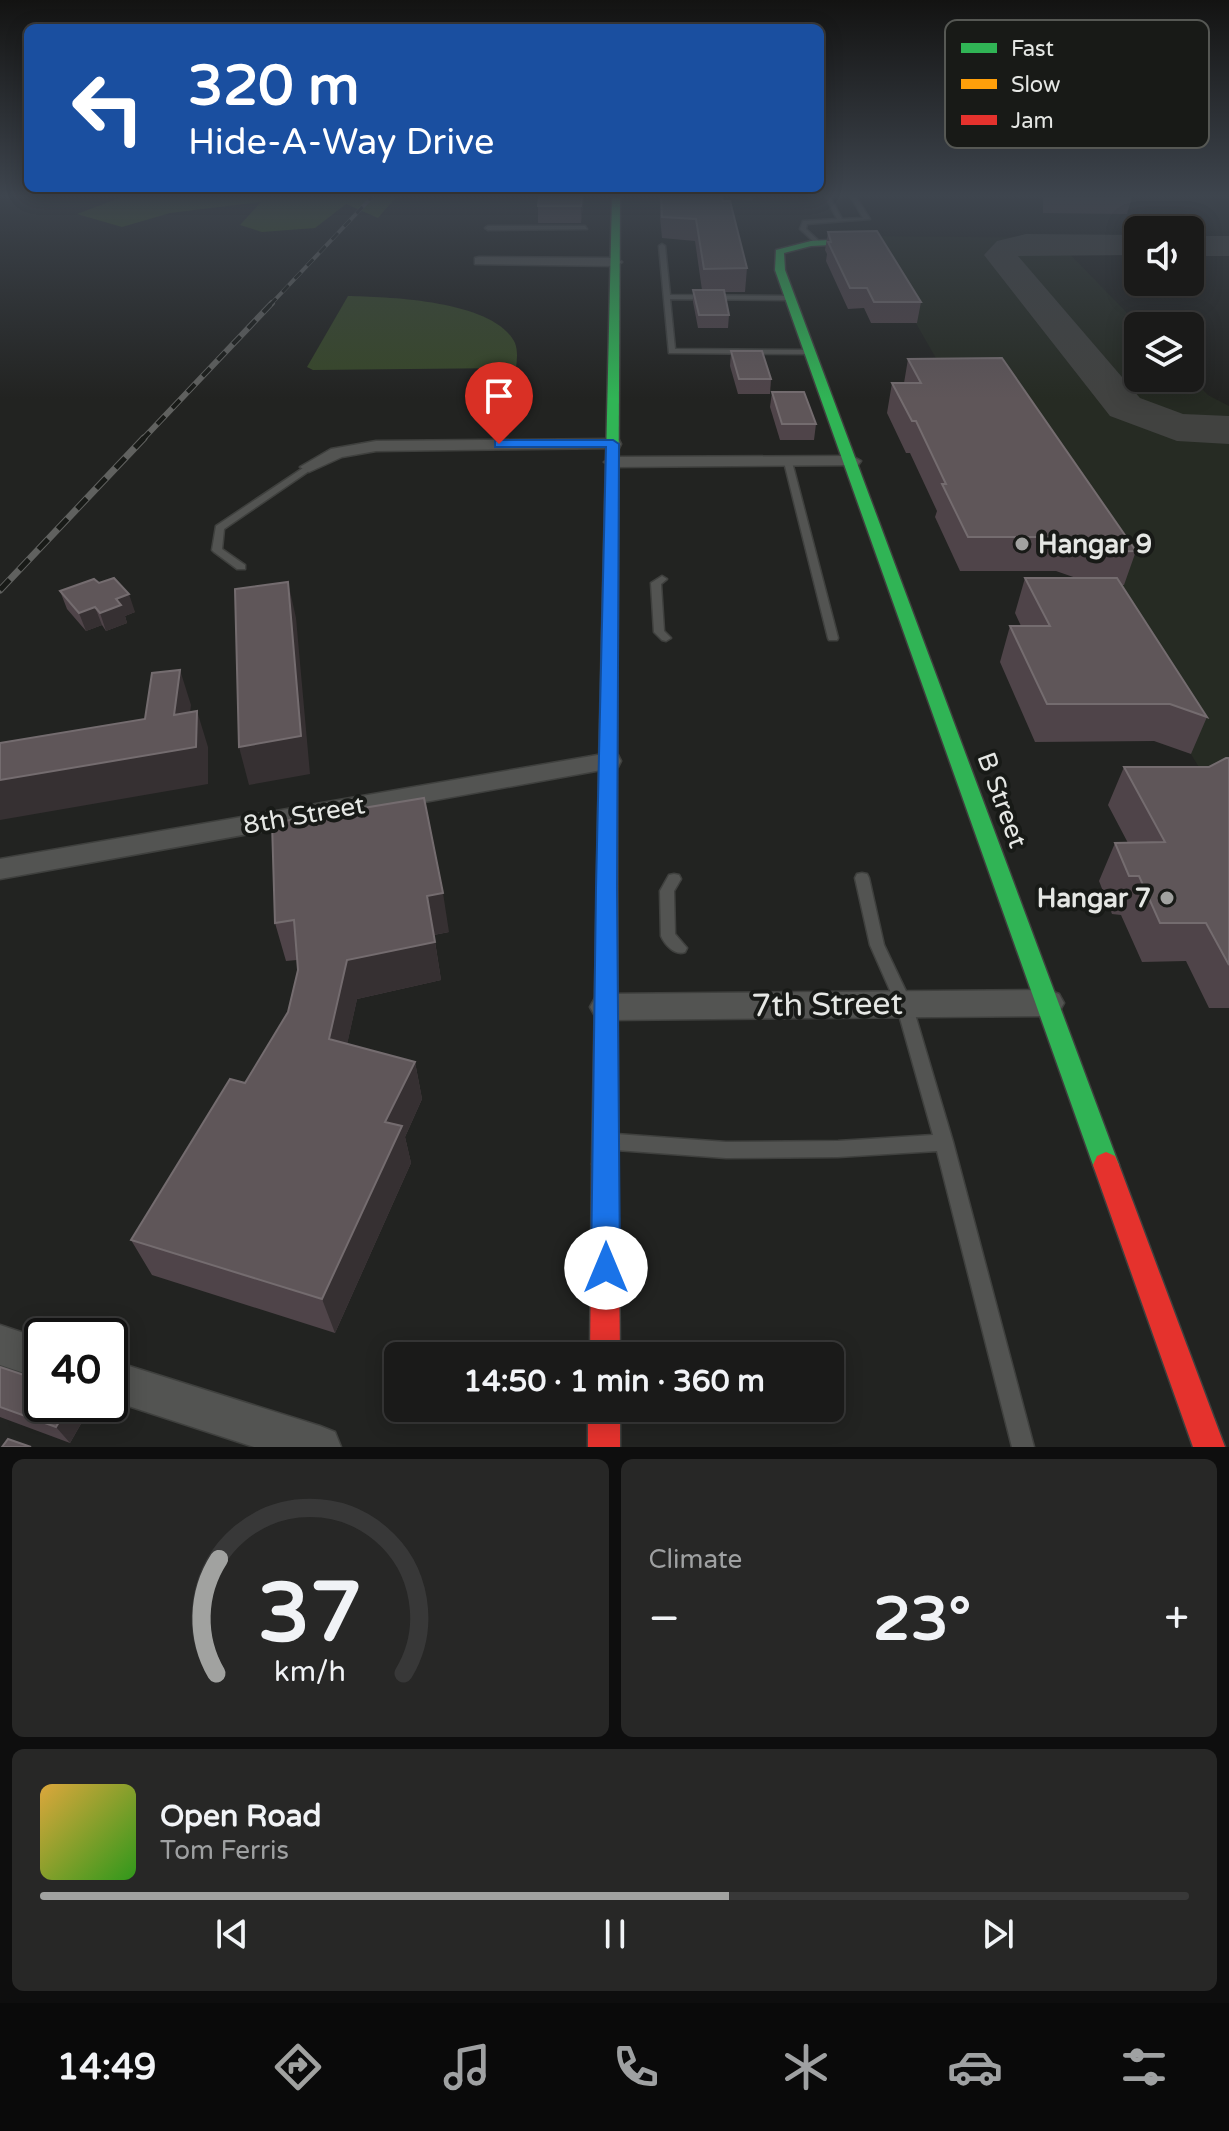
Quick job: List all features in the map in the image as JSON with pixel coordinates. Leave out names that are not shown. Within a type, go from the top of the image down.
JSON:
[{"type":"street","points":[[605,1342],[606,1007],[616,265]]},
{"type":"street","name":"B Street","points":[[780,265],[1209,1447]]},
{"type":"street","points":[[309,467],[337,453],[376,446],[788,462],[852,461]]},
{"type":"street","name":"8th Street","points":[[0,869],[609,761]]},
{"type":"street","name":"7th Street","points":[[606,1007],[1048,1003]]},
{"type":"street","points":[[128,1386],[320,1447]]},
{"type":"street","points":[[604,1422],[604,1447]]},
{"type":"lane","points":[[664,265],[672,351],[810,352]]},
{"type":"lane","points":[[668,297],[790,298]]},
{"type":"lane","points":[[788,462],[833,638]]},
{"type":"lane","points":[[241,567],[217,550],[219,528],[309,467]]},
{"type":"lane","points":[[662,579],[656,583],[659,632],[666,638]]},
{"type":"lane","points":[[862,878],[877,945],[904,1004],[944,1142],[1023,1447]]},
{"type":"lane","points":[[674,879],[667,891],[668,936],[680,948]]},
{"type":"lane","points":[[606,1141],[726,1150],[838,1149],[944,1142]]},
{"type":"shaded area","points":[[882,265],[1080,265],[1126,312],[1124,392],[1204,391],[1229,406],[1229,767],[1200,769],[1098,602],[1109,586],[1124,584],[953,388]]},
{"type":"green space","points":[[348,296],[439,304],[486,318],[503,329],[515,343],[516,368],[313,370],[307,367]]},
{"type":"building","points":[[703,265],[746,265],[747,268],[704,269]]},
{"type":"building","points":[[839,265],[898,265],[921,302],[874,302],[867,288],[850,288]]},
{"type":"building","points":[[693,290],[724,290],[729,315],[699,315]]},
{"type":"building","points":[[731,351],[762,351],[771,379],[739,379]]},
{"type":"building","points":[[1002,358],[1136,551],[1092,552],[1086,543],[1066,537],[968,537],[916,421],[912,421],[892,383],[921,383],[908,359]]},
{"type":"building","points":[[772,392],[804,392],[816,424],[782,424]]},
{"type":"building","points":[[114,578],[129,594],[116,599],[121,605],[100,613],[95,607],[79,613],[60,591],[94,579],[99,583]]},
{"type":"building","points":[[1025,578],[1117,578],[1207,717],[1170,704],[1047,704],[1010,626],[1050,626]]},
{"type":"building","points":[[288,582],[301,736],[239,747],[235,589]]},
{"type":"building","points":[[180,670],[174,715],[197,711],[196,747],[0,780],[0,743],[145,719],[152,673]]},
{"type":"building","points":[[1229,758],[1229,965],[1206,923],[1160,923],[1139,876],[1129,876],[1115,843],[1165,842],[1124,767],[1209,767]]},
{"type":"building","points":[[424,798],[443,893],[427,896],[435,942],[347,960],[329,1039],[415,1062],[385,1122],[402,1126],[322,1299],[131,1240],[230,1079],[245,1083],[288,1012],[298,970],[294,920],[275,923],[272,823]]},
{"type":"building","points":[[0,1367],[24,1375],[24,1416],[0,1407]]},
{"type":"building","points":[[42,1422],[59,1422],[56,1427]]},
{"type":"building","points":[[8,1439],[31,1447],[2,1447]]},
{"type":"taxiway","points":[[1008,265],[1125,407],[1177,427],[1229,430]]},
{"type":"railway","points":[[270,305],[308,265]]},
{"type":"railway","points":[[142,440],[272,303]]},
{"type":"railway","points":[[0,590],[144,438]]},
{"type":"traffic: fast","points":[[608,766],[615,265]]},
{"type":"traffic: fast","points":[[780,265],[1106,1165]]},
{"type":"traffic: slow","points":[[605,1164],[608,766]]},
{"type":"traffic: jam","points":[[605,1164],[605,1342]]},
{"type":"traffic: jam","points":[[1106,1165],[1209,1447]]},
{"type":"traffic: jam","points":[[604,1422],[604,1447]]},
{"type":"place","name":"Hangar 9","points":[[1022,544]]},
{"type":"place","name":"Hangar 7","points":[[1167,898]]},
{"type":"route","points":[[499,444],[613,444],[606,888],[606,1268]]}]
